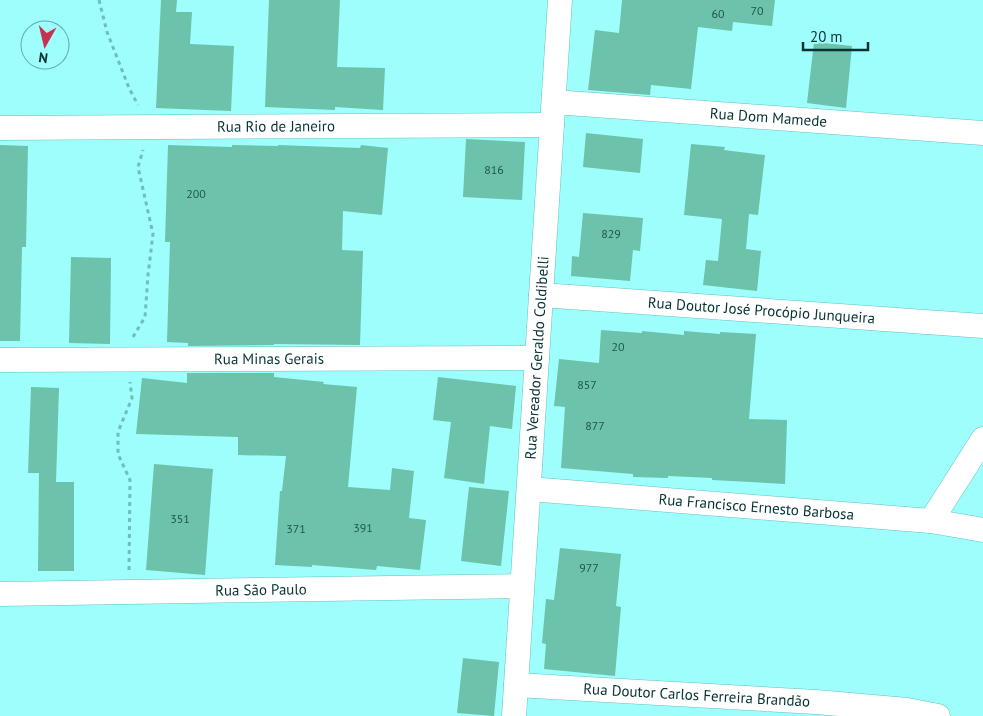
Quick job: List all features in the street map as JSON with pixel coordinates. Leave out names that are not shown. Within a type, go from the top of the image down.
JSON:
[{"type":"street","name":"Rua Vereador Geraldo Coldibelli","points":[[514,716],[560,0]]},
{"type":"street","name":"Rua Rio de Janeiro","points":[[0,128],[149,127],[553,113]]},
{"type":"street","name":"Rua Dom Mamede","points":[[553,113],[983,133]]},
{"type":"street","name":"Rua Doutor José Procópio Junqueira","points":[[541,295],[983,326]]},
{"type":"street","name":"Rua Minas Gerais","points":[[0,360],[537,358]]},
{"type":"street","points":[[931,521],[983,439]]},
{"type":"street","name":"Rua Francisco Ernesto Barbosa","points":[[529,489],[931,521],[983,530]]},
{"type":"street","name":"Rua São Paulo","points":[[0,594],[522,586]]},
{"type":"street","name":"Rua Doutor Carlos Ferreira Brandão","points":[[516,685],[816,702],[907,710],[938,716]]},
{"type":"path","points":[[99,0],[107,32],[129,88],[149,127],[138,167],[153,234],[148,275],[146,317],[127,346],[132,398],[118,432],[118,454],[130,480],[128,592]]},
{"type":"building","points":[[161,0],[177,0],[176,12],[192,12],[190,44],[234,46],[231,111],[156,108]]},
{"type":"building","points":[[269,0],[340,0],[337,67],[385,68],[383,110],[335,107],[335,110],[265,107]]},
{"type":"building","points":[[622,0],[775,0],[772,26],[733,22],[732,31],[698,27],[691,89],[651,85],[650,95],[588,90],[595,30],[619,33]]},
{"type":"building","points":[[814,42],[852,46],[846,108],[807,103]]},
{"type":"building","points":[[586,133],[643,139],[640,173],[583,167]]},
{"type":"building","points":[[466,139],[525,142],[522,200],[463,197]]},
{"type":"building","points":[[691,144],[725,147],[724,150],[765,155],[758,215],[749,214],[746,249],[761,251],[757,291],[703,285],[706,260],[718,261],[722,219],[684,215]]},
{"type":"building","points":[[0,145],[28,146],[26,247],[22,247],[20,341],[0,341]]},
{"type":"building","points":[[168,145],[232,147],[232,145],[278,145],[360,148],[361,145],[388,148],[382,215],[343,211],[342,250],[363,251],[360,345],[188,346],[188,343],[167,342],[170,242],[165,242]]},
{"type":"building","points":[[583,213],[643,218],[640,251],[633,250],[630,281],[571,276],[572,256],[579,257]]},
{"type":"building","points":[[71,257],[111,258],[110,344],[69,343]]},
{"type":"building","points":[[601,330],[684,335],[684,331],[756,334],[749,419],[787,420],[785,484],[712,480],[712,478],[633,477],[633,474],[561,468],[565,407],[554,406],[559,359],[599,363]]},
{"type":"building","points":[[187,373],[274,373],[274,377],[357,387],[348,487],[390,490],[392,468],[414,471],[409,518],[426,520],[420,570],[377,566],[376,570],[312,565],[312,567],[275,565],[280,491],[282,491],[286,456],[238,455],[238,437],[136,434],[142,378],[187,383]]},
{"type":"building","points":[[438,377],[516,386],[512,429],[490,426],[484,484],[444,478],[451,422],[433,420]]},
{"type":"building","points":[[31,387],[59,388],[56,482],[74,482],[74,571],[38,571],[39,473],[28,473]]},
{"type":"building","points":[[154,464],[213,469],[205,575],[146,570]]},
{"type":"building","points":[[469,487],[509,491],[501,566],[461,561]]},
{"type":"building","points":[[560,548],[621,554],[616,606],[621,607],[615,676],[544,669],[546,644],[542,643],[546,599],[554,600]]},
{"type":"building","points":[[463,658],[499,662],[494,716],[457,713]]}]
